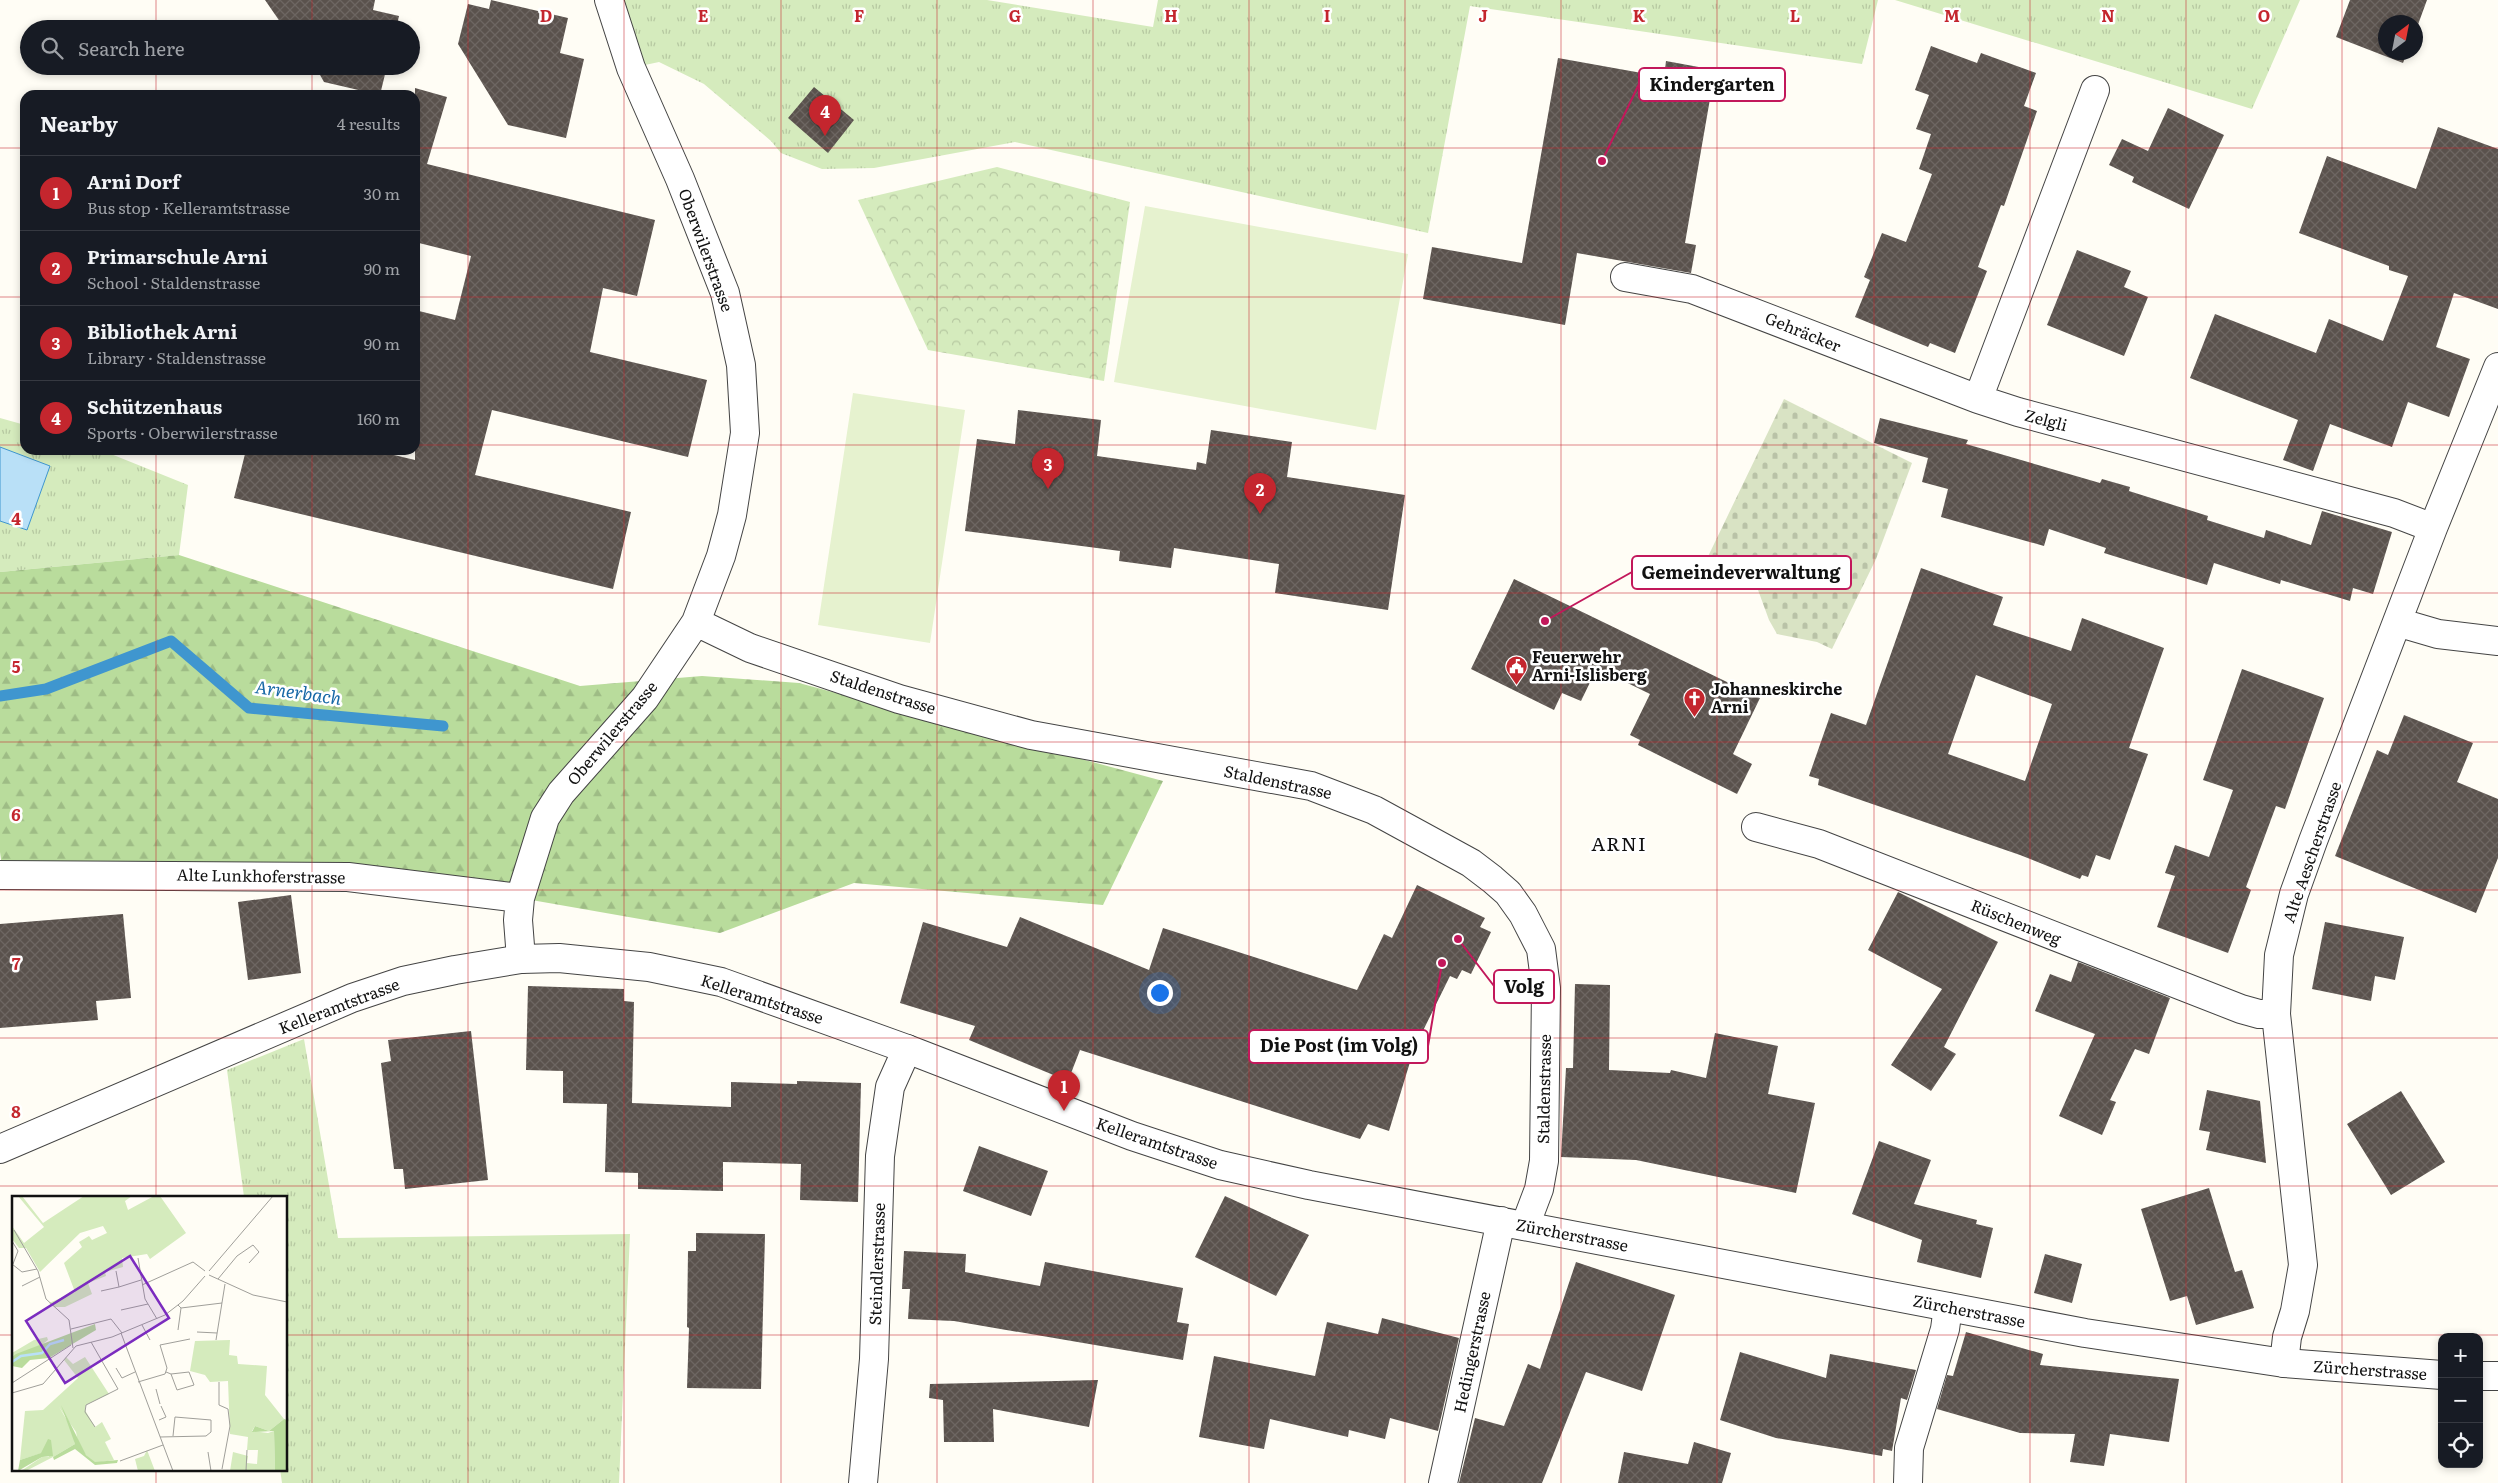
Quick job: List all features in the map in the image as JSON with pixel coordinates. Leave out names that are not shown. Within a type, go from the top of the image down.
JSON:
[{"type":"street","name":"Oberwilerstrasse","points":[[521,959],[518,920],[520,898],[545,818],[561,793],[646,698],[696,622],[721,556],[732,515],[745,433],[741,365],[725,292],[680,179],[631,68],[609,0]]},
{"type":"street","points":[[1978,398],[2095,90]]},
{"type":"street","name":"Gehräcker","points":[[1625,277],[1692,289],[1978,398]]},
{"type":"street","name":"Alte Aescherstrasse","points":[[2284,1363],[2287,1337],[2295,1311],[2303,1265],[2276,1014],[2279,955],[2294,894],[2432,528],[2498,367]]},
{"type":"street","name":"Zelgli","points":[[1978,398],[2018,412],[2394,513],[2432,528]]},
{"type":"street","name":"Staldenstrasse","points":[[696,622],[750,648],[899,699],[1022,733],[1311,786],[1374,810],[1470,863],[1492,879],[1508,893],[1523,914],[1541,949],[1546,988],[1544,1161],[1539,1189],[1513,1224]]},
{"type":"street","points":[[2397,622],[2438,634],[2498,641]]},
{"type":"street","name":"Rüschenweg","points":[[1756,827],[1819,844],[2241,1009],[2259,1014],[2276,1014]]},
{"type":"street","name":"Alte Lunkhoferstrasse","points":[[0,875],[348,877],[520,898]]},
{"type":"street","name":"Kelleramtstrasse","points":[[0,1149],[352,998],[402,981],[521,959],[593,960],[649,967],[721,982],[907,1050],[1132,1136],[1220,1165],[1309,1185],[1513,1224]]},
{"type":"street","name":"Steindlerstrasse","points":[[863,1483],[874,1360],[880,1156],[890,1087],[907,1050]]},
{"type":"street","name":"Zürcherstrasse","points":[[1513,1224],[2085,1333],[2284,1363],[2438,1375]]},
{"type":"street","name":"Hedingerstrasse","points":[[1443,1483],[1513,1224]]},
{"type":"street","points":[[1908,1483],[1909,1448],[1945,1330],[1948,1307]]},
{"type":"street","points":[[2483,1376],[2498,1376]]},
{"type":"green space","points":[[609,0],[987,0],[1153,27],[1158,0],[1878,0],[1862,64],[1470,6],[1428,233],[1015,142],[874,168],[822,169],[781,153],[771,141],[704,84],[659,62],[631,68]]},
{"type":"green space","points":[[1895,0],[2300,0],[2252,109]]},
{"type":"green space","points":[[997,167],[1130,202],[1104,381],[928,350],[858,200]]},
{"type":"green space","points":[[1145,206],[1408,254],[1376,430],[1114,382]]},
{"type":"green space","points":[[853,393],[965,410],[930,643],[818,625]]},
{"type":"green space","points":[[1784,399],[1912,463],[1876,559],[1832,649],[1817,642],[1777,634],[1769,620],[1746,557],[1701,571]]},
{"type":"green space","points":[[0,418],[20,424],[20,455],[113,455],[188,485],[179,555],[0,572]]},
{"type":"green space","points":[[179,555],[580,686],[702,676],[799,683],[1163,781],[1103,905],[854,883],[720,933],[520,898],[3,875],[0,852],[0,572]]},
{"type":"green space","points":[[304,1039],[338,1238],[630,1234],[619,1483],[282,1483],[280,1470],[288,1470],[288,1196],[244,1196],[227,1070]]},
{"type":"water","points":[[0,447],[50,466],[27,530],[0,521]]},
{"type":"building","points":[[265,0],[375,0],[373,10],[399,16],[398,20],[279,20]]},
{"type":"building","points":[[491,0],[568,18],[560,53],[584,59],[566,138],[508,125],[458,44],[468,4],[489,9]]},
{"type":"building","points":[[2350,0],[2427,0],[2422,15],[2378,15],[2378,53],[2336,37]]},
{"type":"building","points":[[1931,46],[1977,63],[1981,53],[2036,73],[2024,106],[2037,111],[2004,206],[2001,205],[1978,267],[1987,271],[1955,353],[1930,343],[1928,347],[1855,317],[1870,280],[1864,277],[1882,233],[1906,242],[1932,174],[1919,169],[1931,134],[1916,129],[1929,95],[1915,90]]},
{"type":"building","points":[[1558,58],[1664,77],[1666,61],[1715,70],[1685,243],[1696,245],[1691,273],[1577,253],[1565,325],[1423,299],[1432,247],[1522,263]]},
{"type":"building","points":[[320,75],[385,75],[381,90],[358,90],[324,82]]},
{"type":"building","points":[[814,87],[854,120],[828,153],[788,118]]},
{"type":"building","points":[[415,88],[447,97],[427,164],[655,220],[637,296],[603,288],[590,352],[707,380],[688,457],[492,410],[475,475],[631,512],[613,589],[234,498],[245,455],[394,455],[415,460],[415,455],[420,455],[420,311],[455,320],[471,256],[420,243],[420,90],[415,90]]},
{"type":"building","points":[[2168,108],[2224,135],[2189,209],[2132,182],[2134,177],[2109,165],[2122,139],[2148,151]]},
{"type":"building","points":[[2438,127],[2498,149],[2498,309],[2454,293],[2436,347],[2470,359],[2449,417],[2408,402],[2392,447],[2330,424],[2313,471],[2283,460],[2298,420],[2190,378],[2215,314],[2316,353],[2329,319],[2383,341],[2408,276],[2389,270],[2389,266],[2299,233],[2327,156],[2416,189]]},
{"type":"building","points":[[2077,250],[2131,271],[2124,287],[2148,297],[2124,356],[2047,325]]},
{"type":"building","points":[[1018,410],[1101,420],[1097,456],[1196,470],[1197,462],[1206,464],[1211,430],[1292,442],[1287,477],[1405,495],[1388,610],[1275,593],[1279,564],[1174,548],[1171,568],[1119,561],[1120,551],[965,531],[977,439],[1015,444]]},
{"type":"building","points":[[1880,418],[1968,440],[1966,444],[2100,483],[2102,479],[2130,487],[2129,491],[2208,516],[2207,520],[2264,538],[2266,530],[2311,545],[2322,511],[2392,532],[2373,594],[2353,588],[2350,601],[2281,580],[2280,584],[2214,563],[2207,585],[2104,553],[2106,548],[2049,529],[2044,546],[1941,517],[1948,489],[1922,482],[1928,458],[1874,443]]},
{"type":"building","points":[[1921,568],[2003,597],[1993,625],[2071,651],[2082,618],[2164,648],[2129,748],[2148,754],[2110,860],[2096,855],[2088,877],[2082,875],[2080,879],[2020,855],[1818,785],[1819,779],[1809,776],[1831,713],[1866,725]],"holes":[[[1976,675],[2052,704],[2025,781],[1948,754]]]},
{"type":"building","points":[[1514,579],[1760,698],[1733,754],[1752,764],[1737,794],[1638,745],[1640,740],[1630,735],[1650,694],[1597,668],[1581,701],[1562,693],[1554,710],[1471,669]]},
{"type":"building","points":[[2242,669],[2324,698],[2285,809],[2276,806],[2246,887],[2251,890],[2228,953],[2157,927],[2175,876],[2165,873],[2175,845],[2209,857],[2233,790],[2203,780]]},
{"type":"building","points":[[2404,715],[2473,743],[2457,782],[2498,799],[2498,858],[2476,913],[2335,856],[2377,750],[2388,755]]},
{"type":"building","points":[[1417,885],[1485,918],[1480,927],[1491,932],[1471,974],[1462,970],[1457,979],[1450,976],[1414,1049],[1389,1131],[1368,1124],[1360,1139],[1080,1050],[1068,1081],[969,1040],[975,1026],[900,1003],[923,922],[1007,947],[1020,917],[1149,970],[1163,928],[1357,990],[1384,934],[1392,938]]},
{"type":"building","points":[[1898,892],[1998,942],[1944,1047],[1956,1054],[1931,1091],[1891,1065],[1942,989],[1868,950]]},
{"type":"building","points":[[291,895],[301,973],[248,980],[238,902]]},
{"type":"building","points":[[123,914],[131,998],[96,1001],[98,1020],[0,1028],[0,924]]},
{"type":"building","points":[[2325,922],[2404,937],[2395,980],[2375,976],[2371,1001],[2312,989]]},
{"type":"building","points":[[2078,962],[2170,998],[2149,1054],[2135,1049],[2110,1100],[2116,1102],[2102,1135],[2059,1116],[2095,1034],[2035,1011],[2050,974],[2071,982]]},
{"type":"building","points":[[1575,984],[1610,985],[1609,1070],[1670,1073],[1671,1070],[1706,1078],[1715,1033],[1778,1046],[1768,1094],[1815,1103],[1796,1193],[1636,1160],[1561,1157],[1566,1068],[1573,1068]]},
{"type":"building","points":[[528,986],[624,989],[624,1001],[634,1002],[632,1103],[731,1107],[731,1082],[797,1084],[797,1081],[861,1083],[858,1202],[800,1200],[801,1164],[723,1162],[723,1191],[638,1189],[638,1173],[605,1172],[607,1104],[563,1103],[563,1071],[526,1070]]},
{"type":"building","points":[[471,1031],[488,1180],[405,1189],[403,1169],[394,1169],[381,1063],[391,1061],[388,1040]]},
{"type":"building","points":[[2207,1090],[2260,1101],[2266,1163],[2206,1150],[2210,1132],[2199,1130]]},
{"type":"building","points":[[2401,1091],[2445,1162],[2391,1195],[2347,1124]]},
{"type":"building","points":[[1879,1141],[1931,1160],[1914,1204],[1977,1220],[1976,1224],[1993,1228],[1981,1278],[1917,1262],[1922,1240],[1852,1214]]},
{"type":"building","points":[[979,1146],[1048,1171],[1031,1216],[963,1191]]},
{"type":"building","points":[[2209,1188],[2235,1272],[2242,1270],[2254,1308],[2196,1325],[2187,1296],[2170,1301],[2141,1209]]},
{"type":"building","points":[[1225,1196],[1309,1235],[1276,1296],[1195,1257]]},
{"type":"building","points":[[696,1233],[765,1234],[761,1389],[687,1388],[689,1328],[687,1327],[688,1251],[696,1251]]},
{"type":"building","points":[[904,1251],[966,1254],[965,1272],[1040,1286],[1045,1262],[1183,1288],[1177,1322],[1189,1324],[1183,1360],[954,1321],[908,1319],[910,1289],[902,1289]]},
{"type":"building","points":[[2045,1254],[2082,1264],[2072,1303],[2034,1293]]},
{"type":"building","points":[[1576,1262],[1675,1295],[1642,1391],[1586,1372],[1542,1483],[1459,1483],[1475,1418],[1504,1426],[1528,1364],[1540,1369]]},
{"type":"building","points":[[1382,1318],[1459,1338],[1438,1431],[1390,1418],[1385,1439],[1349,1430],[1348,1437],[1270,1419],[1264,1449],[1199,1437],[1214,1356],[1315,1376],[1327,1322],[1378,1334]]},
{"type":"building","points":[[1966,1332],[2043,1354],[2040,1365],[2179,1379],[2169,1442],[2110,1434],[2104,1466],[2070,1462],[2075,1434],[2020,1433],[1937,1409],[1947,1375],[1953,1376]]},
{"type":"building","points":[[1740,1352],[1826,1378],[1830,1354],[1916,1370],[1907,1400],[1901,1398],[1892,1451],[1883,1449],[1882,1456],[1776,1438],[1720,1420]]},
{"type":"building","points":[[1098,1380],[1089,1427],[993,1409],[994,1442],[944,1442],[943,1400],[929,1398],[930,1384]]},
{"type":"building","points":[[1694,1442],[1731,1453],[1722,1483],[1618,1483],[1624,1452],[1688,1464]]},
{"type":"waterway","name":"Arnerbach","points":[[0,696],[46,689],[171,641],[249,708],[443,726]]},
{"type":"place","name":"Schützenhaus","points":[[825,136]]},
{"type":"place","name":"Kindergarten","points":[[1602,161]]},
{"type":"place","name":"Bibliothek Arni","points":[[1048,489]]},
{"type":"place","name":"Primarschule Arni","points":[[1260,514]]},
{"type":"place","name":"Gemeindeverwaltung","points":[[1545,621]]},
{"type":"place","name":"Feuerwehr Arni-Islisberg","points":[[1516,685]]},
{"type":"place","name":"Johanneskirche Arni","points":[[1695,717]]},
{"type":"place","name":"Volg","points":[[1458,939]]},
{"type":"place","name":"Die Post (im Volg)","points":[[1442,963]]},
{"type":"place","name":"Arni Dorf","points":[[1064,1111]]},
{"type":"district","name":"ARNI","points":[[1619,844]]}]
